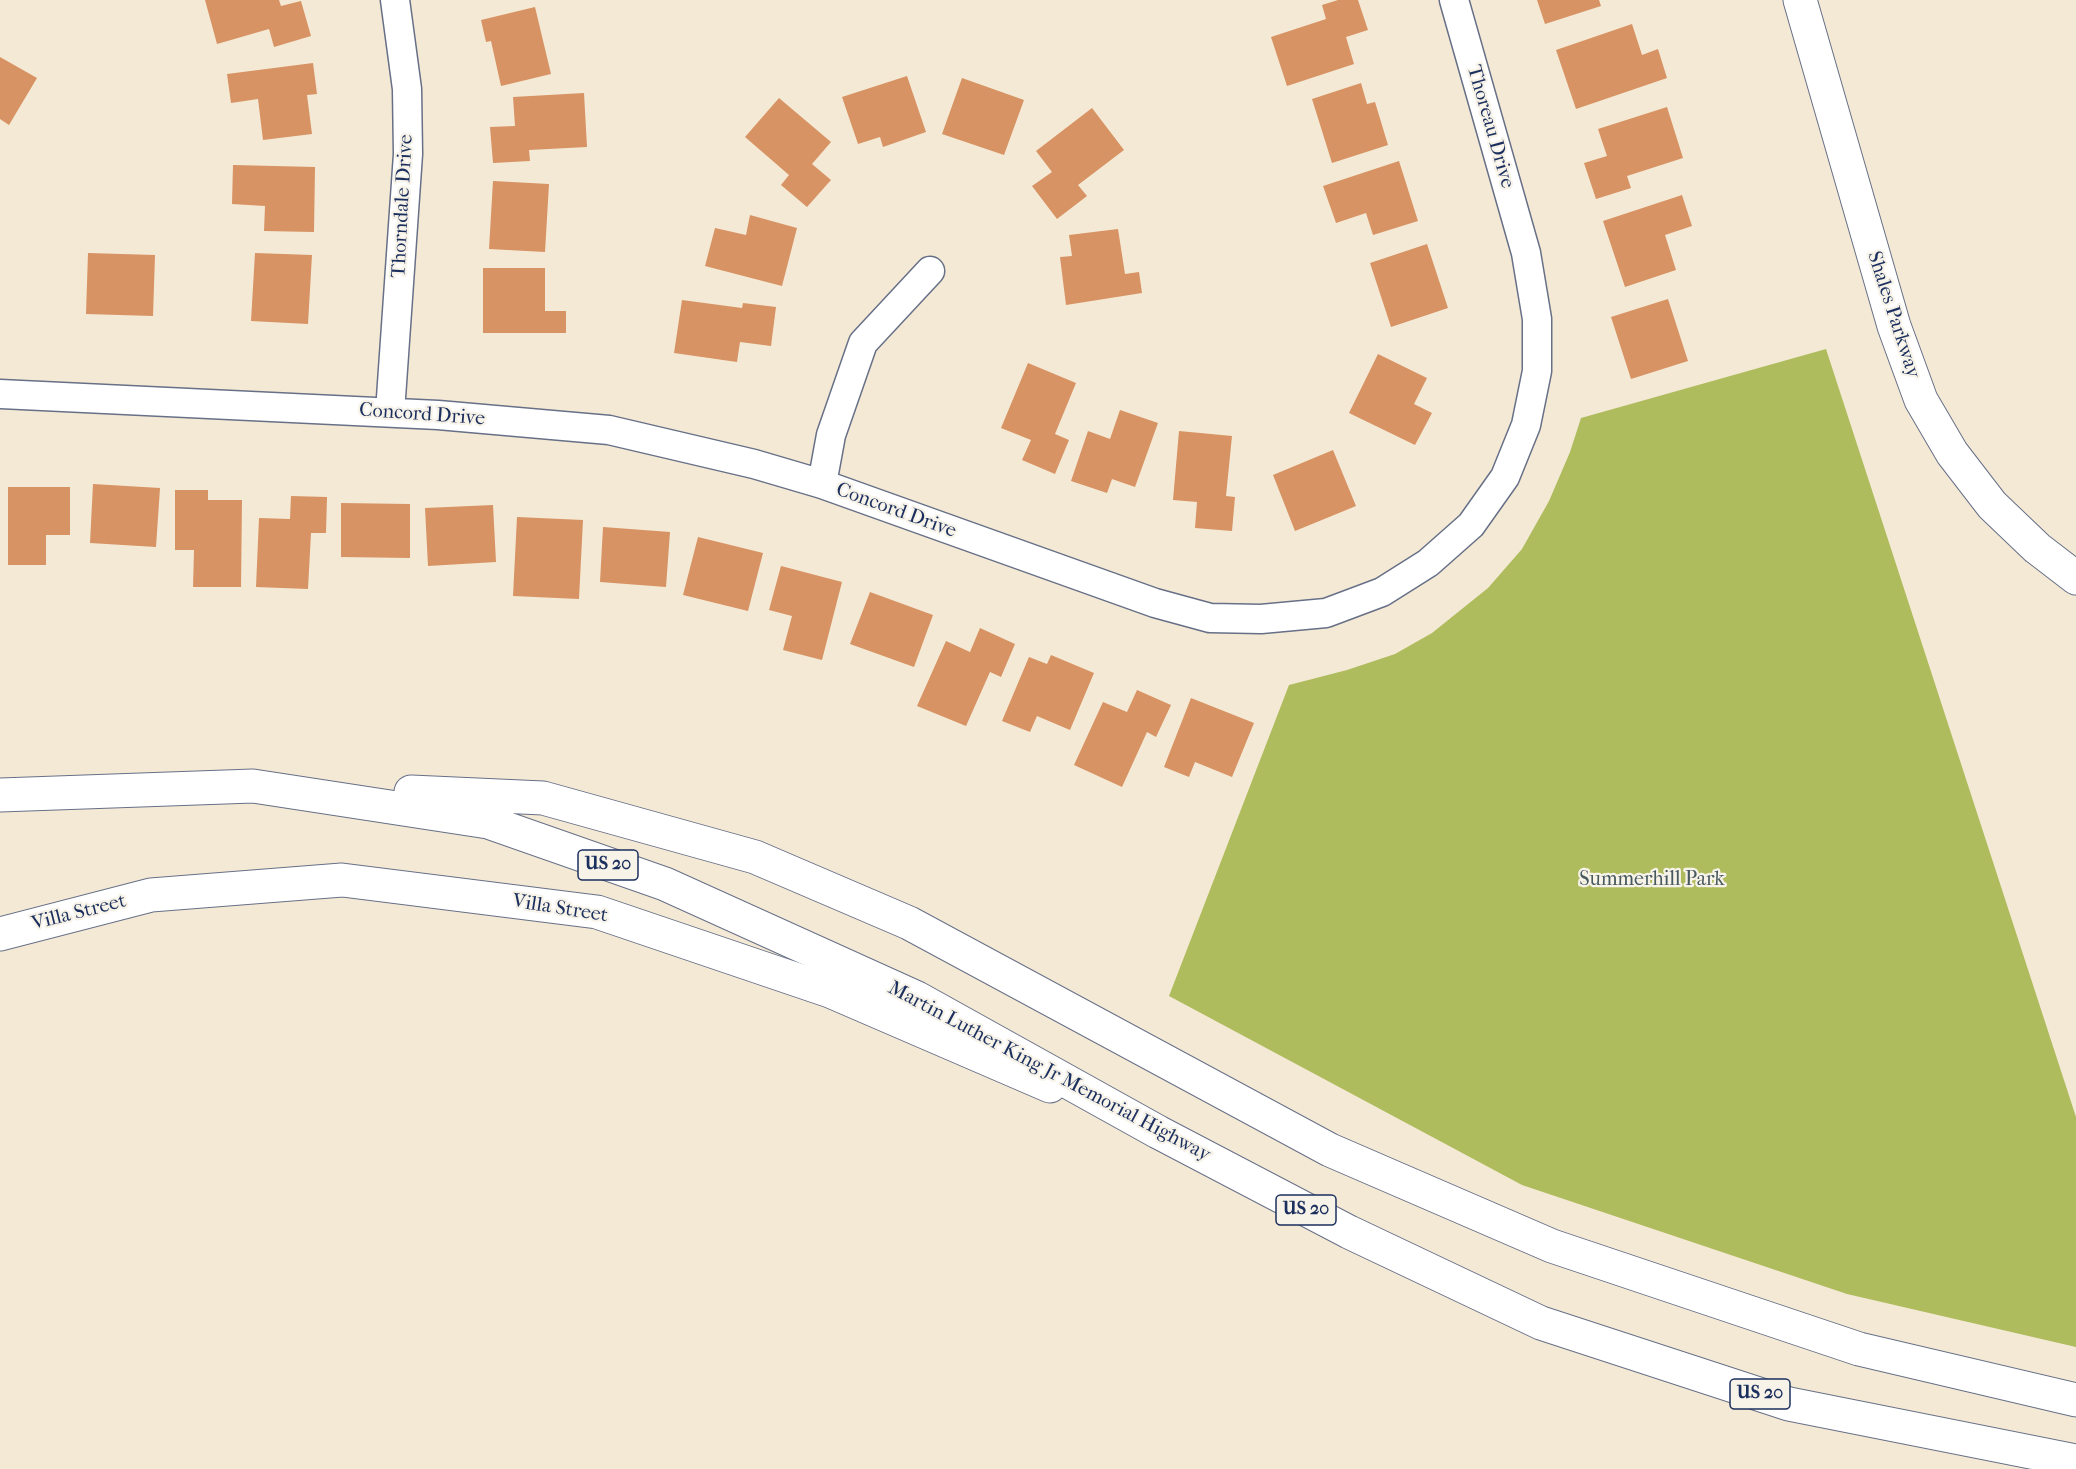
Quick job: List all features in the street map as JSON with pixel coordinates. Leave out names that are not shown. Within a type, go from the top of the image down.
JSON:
[{"type":"main road","name":"Shales Parkway","points":[[1800,0],[1894,326],[1921,400],[1952,453],[1992,505],[2037,548],[2076,578]]},
{"type":"main road","name":"Martin Luther King Jr Memorial Highway","points":[[0,795],[253,786],[488,822],[665,884],[917,998],[1158,1132],[1349,1232],[1541,1323],[1789,1404],[2076,1461]]},
{"type":"main road","points":[[253,786],[543,798],[755,857],[909,922],[1330,1150],[1552,1246],[1859,1349],[2076,1400]]},
{"type":"main road","name":"Villa Street","points":[[0,934],[151,895],[342,880],[597,912],[830,991],[1158,1132]]},
{"type":"street","name":"Thorndale Drive","points":[[390,412],[408,154],[406,89],[395,0]]},
{"type":"street","name":"Thoreau Drive","points":[[1454,0],[1526,253]]},
{"type":"street","name":"Concord Drive","points":[[0,394],[390,412],[536,422],[609,430],[754,464],[822,484],[1155,603],[1210,618],[1261,619],[1326,613],[1382,592],[1428,562],[1470,525],[1505,477],[1526,425],[1537,370],[1537,319],[1526,253]]},
{"type":"street","points":[[822,484],[831,435],[863,343],[930,271]]},
{"type":"green space","name":"Summerhill Park","points":[[1826,349],[2076,1117],[2076,1347],[1847,1294],[1522,1185],[1169,996],[1289,685],[1347,670],[1395,654],[1432,633],[1488,588],[1522,549],[1549,501],[1570,452],[1581,418]]},
{"type":"building","points":[[205,0],[279,0],[281,6],[301,1],[311,36],[274,47],[269,29],[217,44]]},
{"type":"building","points":[[1338,0],[1358,0],[1368,30],[1346,37],[1354,64],[1287,86],[1271,37],[1326,19],[1322,5]]},
{"type":"building","points":[[1537,0],[1599,0],[1601,6],[1545,24]]},
{"type":"building","points":[[535,7],[551,74],[501,86],[491,41],[486,42],[481,20]]},
{"type":"building","points":[[1632,24],[1642,55],[1658,49],[1667,78],[1576,109],[1556,50]]},
{"type":"building","points":[[0,57],[37,78],[9,125],[0,119]]},
{"type":"building","points":[[313,63],[317,94],[307,95],[312,134],[263,140],[258,99],[231,103],[227,74]]},
{"type":"building","points":[[907,76],[926,132],[883,147],[880,137],[858,144],[842,97]]},
{"type":"building","points":[[962,78],[1024,100],[1004,155],[942,134]]},
{"type":"building","points":[[1361,83],[1367,104],[1375,102],[1388,145],[1332,163],[1312,99]]},
{"type":"building","points":[[584,93],[587,147],[529,150],[530,161],[493,163],[490,127],[515,126],[513,97]]},
{"type":"building","points":[[779,98],[831,142],[812,164],[831,180],[807,207],[781,185],[789,175],[745,137]]},
{"type":"building","points":[[1667,107],[1683,158],[1627,176],[1631,188],[1596,199],[1584,163],[1607,156],[1598,129]]},
{"type":"building","points":[[1092,108],[1124,150],[1078,185],[1087,196],[1057,219],[1032,186],[1052,172],[1036,151]]},
{"type":"building","points":[[1399,161],[1418,221],[1373,235],[1366,213],[1336,223],[1323,186]]},
{"type":"building","points":[[233,165],[315,167],[314,232],[264,231],[265,206],[232,204]]},
{"type":"building","points":[[493,181],[549,184],[545,252],[489,249]]},
{"type":"building","points":[[1682,195],[1692,226],[1665,235],[1676,270],[1625,287],[1603,221]]},
{"type":"building","points":[[750,215],[797,228],[782,286],[705,266],[715,228],[746,235]]},
{"type":"building","points":[[1118,229],[1125,274],[1139,272],[1142,293],[1066,305],[1060,257],[1072,256],[1069,235]]},
{"type":"building","points":[[1427,244],[1448,308],[1391,327],[1370,263]]},
{"type":"building","points":[[88,253],[155,255],[153,316],[86,314]]},
{"type":"building","points":[[255,253],[312,255],[308,324],[251,321]]},
{"type":"building","points":[[483,268],[545,268],[545,311],[566,311],[566,333],[483,333]]},
{"type":"building","points":[[1668,299],[1688,361],[1631,379],[1611,317]]},
{"type":"building","points":[[682,300],[742,308],[743,303],[776,307],[771,346],[740,342],[737,362],[674,353]]},
{"type":"building","points":[[1378,354],[1427,378],[1414,404],[1432,413],[1415,445],[1349,413]]},
{"type":"building","points":[[1028,363],[1076,383],[1055,434],[1069,440],[1055,474],[1022,460],[1031,440],[1001,428]]},
{"type":"building","points":[[1120,410],[1158,423],[1135,487],[1112,479],[1107,493],[1071,481],[1088,431],[1110,439]]},
{"type":"building","points":[[1179,431],[1232,436],[1226,496],[1235,497],[1232,531],[1195,528],[1197,502],[1173,500]]},
{"type":"building","points":[[1333,450],[1356,506],[1295,531],[1273,475]]},
{"type":"building","points":[[93,484],[160,488],[156,547],[90,543]]},
{"type":"building","points":[[8,487],[70,487],[70,535],[46,535],[46,565],[8,565]]},
{"type":"building","points":[[175,490],[208,490],[208,500],[242,500],[241,587],[193,587],[194,550],[175,550]]},
{"type":"building","points":[[291,496],[327,497],[326,533],[311,533],[308,589],[256,587],[259,518],[290,519]]},
{"type":"building","points":[[341,503],[410,504],[410,558],[341,557]]},
{"type":"building","points":[[493,505],[496,562],[428,566],[425,508]]},
{"type":"building","points":[[517,517],[583,520],[579,599],[513,596]]},
{"type":"building","points":[[603,527],[670,532],[666,587],[600,582]]},
{"type":"building","points":[[698,537],[763,553],[748,611],[683,595]]},
{"type":"building","points":[[781,566],[842,582],[822,660],[783,650],[792,616],[769,610]]},
{"type":"building","points":[[870,592],[933,615],[914,667],[850,644]]},
{"type":"building","points":[[980,628],[1015,644],[1001,677],[990,672],[966,726],[917,706],[946,641],[970,652]]},
{"type":"building","points":[[1051,655],[1094,673],[1070,730],[1037,716],[1030,732],[1002,721],[1029,657],[1047,664]]},
{"type":"building","points":[[1137,690],[1171,705],[1156,737],[1147,732],[1122,787],[1074,765],[1103,702],[1127,712]]},
{"type":"building","points":[[1191,698],[1254,723],[1232,777],[1195,762],[1189,777],[1164,767]]}]
